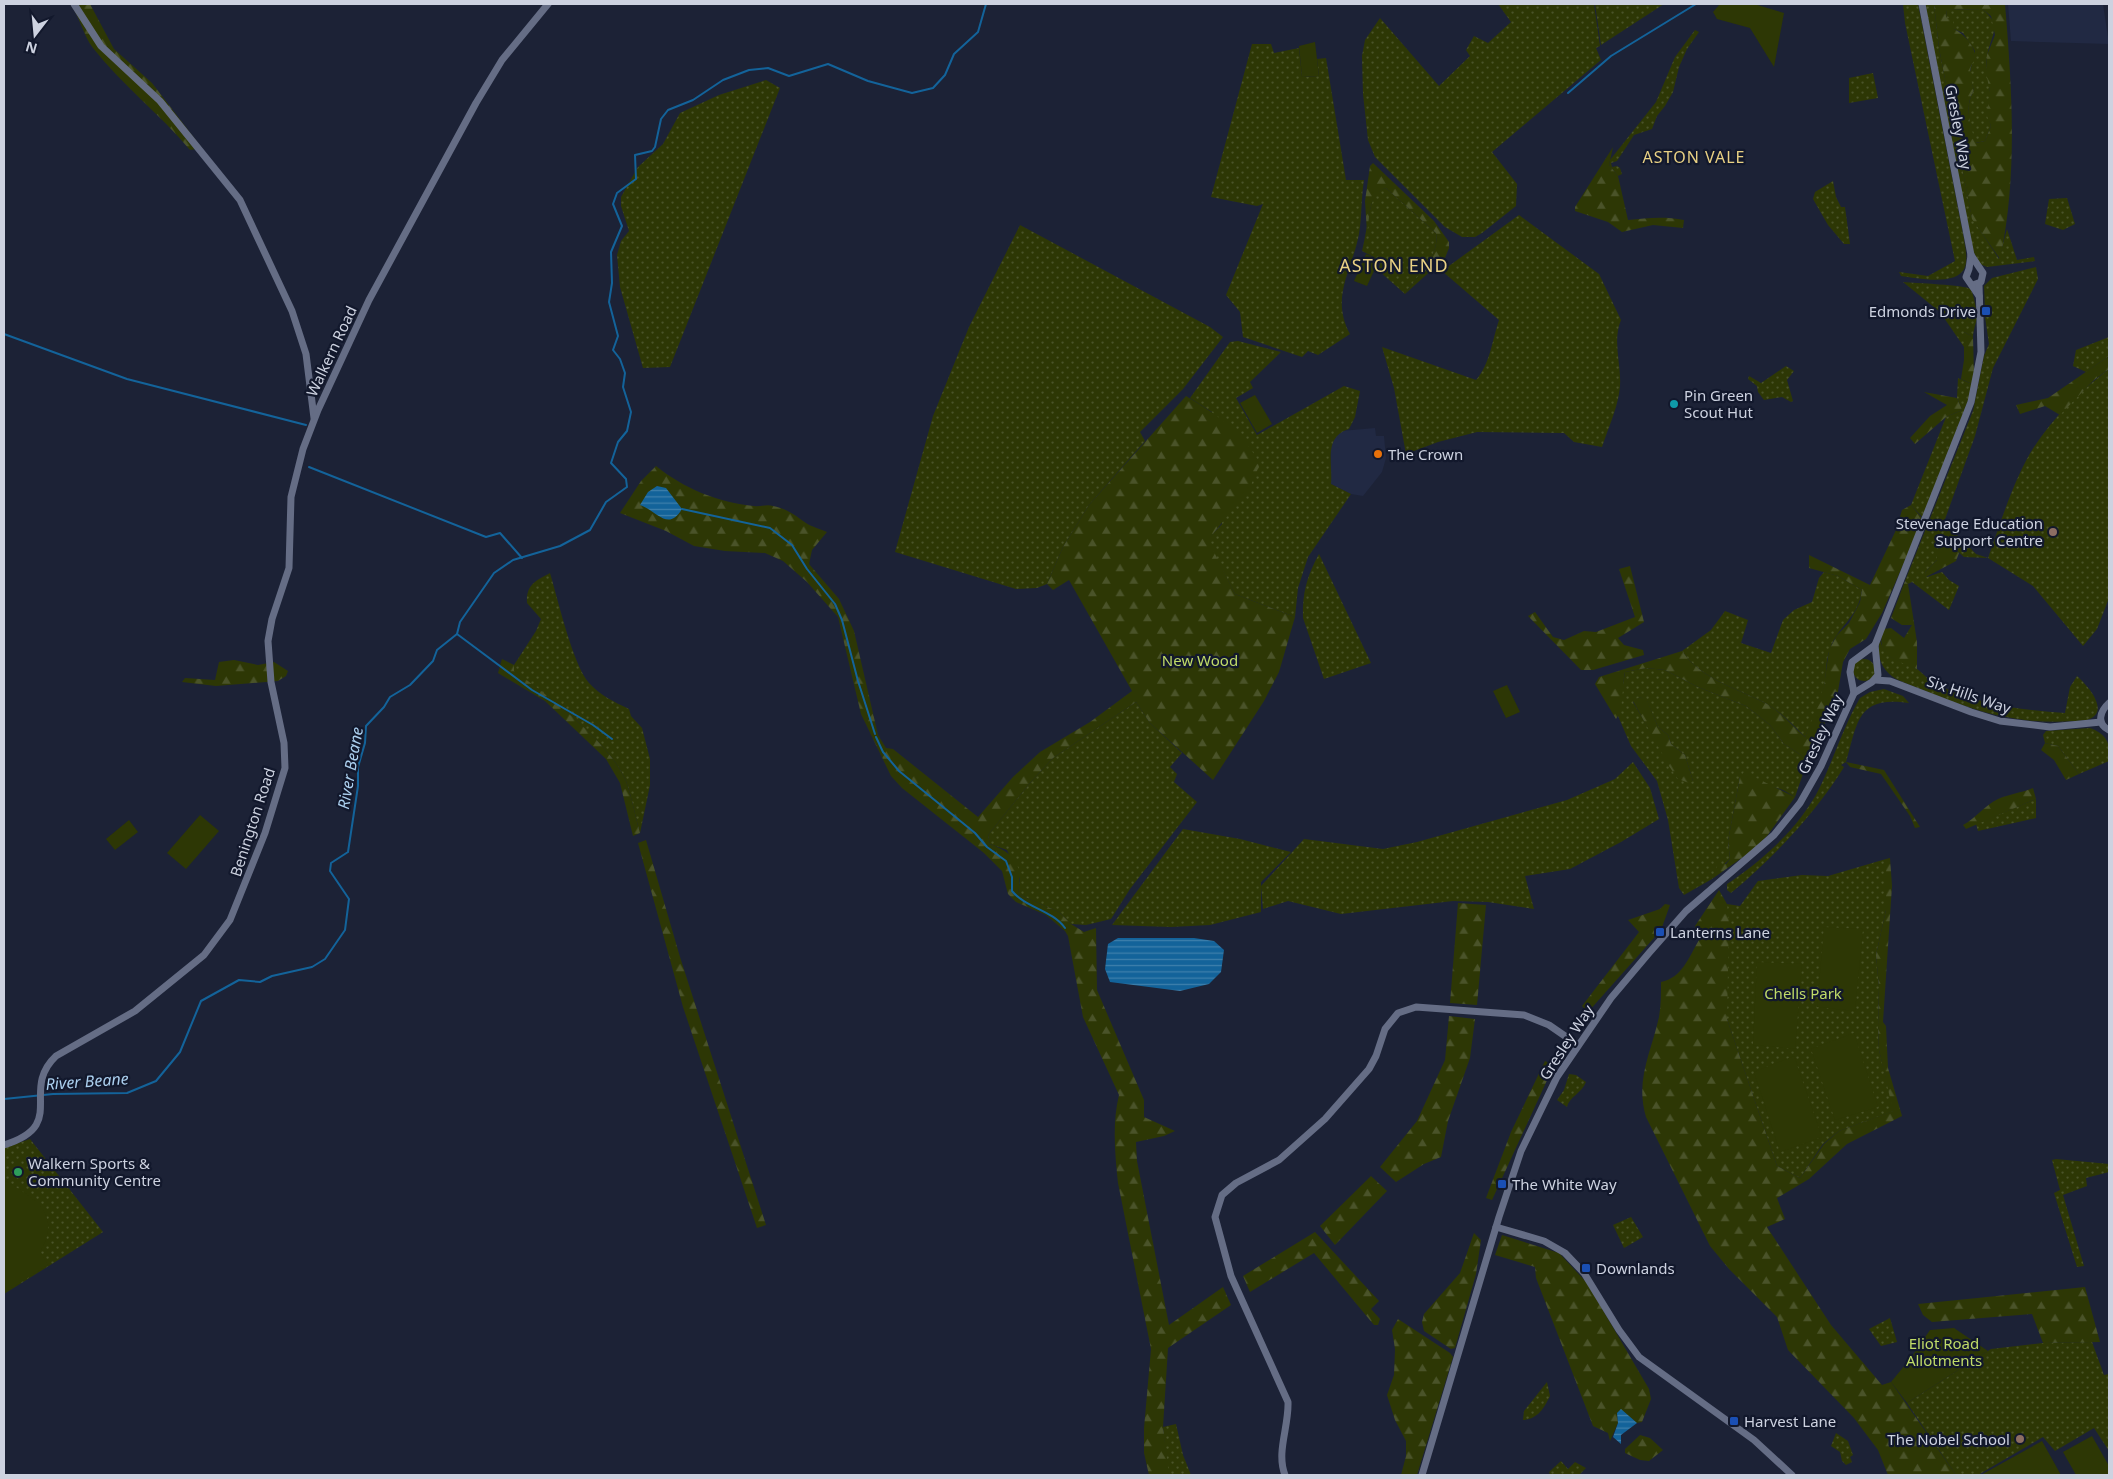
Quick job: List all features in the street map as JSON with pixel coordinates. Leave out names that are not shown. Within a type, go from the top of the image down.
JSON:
[{"type":"street","name":"Walkern Road","points":[[74,4],[101,46],[160,100],[240,200],[289,304],[298,328],[311,376],[314,418]]},
{"type":"street","name":"Walkern Road","points":[[314,418],[369,300],[476,103],[502,60],[548,4]]},
{"type":"street","name":"Gresley Way","points":[[1854,694],[1851,666],[1857,658],[1864,656],[1875,645],[1971,402],[1980,352],[1979,296],[1976,285],[1966,280],[1971,255],[1922,4]]},
{"type":"street","name":"Gresley Way","points":[[1971,255],[1984,277],[1976,285]]},
{"type":"street","points":[[1969,269],[1979,268]]},
{"type":"street","name":"Benington Road","points":[[4,1145],[21,1140],[32,1132],[39,1119],[42,1103],[40,1086],[43,1070],[56,1056],[135,1011],[204,955],[227,925],[246,886],[285,768],[284,743],[271,682],[268,641],[275,609],[289,568],[291,496],[314,418]]},
{"type":"street","name":"Gresley Way","points":[[1875,645],[1876,661],[1879,670]]},
{"type":"street","points":[[1864,656],[1876,661]]},
{"type":"street","points":[[1875,680],[1879,670]]},
{"type":"street","name":"Six Hills Way","points":[[1879,670],[1890,681]]},
{"type":"street","name":"Gresley Way","points":[[1853,678],[1858,683],[1866,684]]},
{"type":"street","name":"Gresley Way","points":[[1422,1475],[1496,1226],[1535,1120],[1578,1045],[1611,998],[1686,911],[1761,848],[1792,814],[1821,766],[1854,694],[1866,684],[1875,680]]},
{"type":"street","name":"Six Hills Way","points":[[1875,680],[1890,681],[1971,712],[2020,725],[2066,727],[2101,722]]},
{"type":"street","points":[[2109,703],[2102,710],[2101,722],[2109,731]]},
{"type":"street","points":[[1285,1475],[1282,1452],[1289,1418],[1288,1402],[1231,1276],[1215,1217],[1222,1196],[1236,1183],[1279,1160],[1325,1119],[1369,1069],[1389,1022],[1398,1014],[1416,1006],[1524,1015],[1549,1025],[1578,1045]]},
{"type":"street","points":[[1496,1226],[1544,1241],[1565,1253],[1584,1273],[1619,1330],[1639,1357],[1754,1440],[1792,1475]]},
{"type":"shaded area","points":[[2008,4],[2103,4],[2109,44],[2011,41]]},
{"type":"shaded area","points":[[1375,428],[1376,436],[1384,436],[1386,458],[1382,472],[1363,496],[1351,494],[1331,484],[1331,443],[1341,431]]},
{"type":"green space","points":[[70,4],[90,4],[114,49],[152,83],[202,148],[190,150],[104,62],[90,43]]},
{"type":"green space","points":[[1498,4],[1594,4],[1600,46],[1596,48],[1601,60],[1492,152],[1517,184],[1516,206],[1482,233],[1475,237],[1462,237],[1445,227],[1375,157],[1368,140],[1363,94],[1362,56],[1365,40],[1380,18],[1439,86],[1470,56],[1466,50],[1474,36],[1488,43],[1511,22]]},
{"type":"green space","points":[[1595,4],[1664,4],[1601,45]]},
{"type":"green space","points":[[1720,4],[1754,4],[1784,13],[1774,67],[1750,28],[1717,19],[1713,12]]},
{"type":"green space","points":[[1903,4],[1918,4],[1966,249],[1965,267],[1961,273],[1945,279],[1936,280],[1901,276],[1899,272],[1928,276],[1955,261],[1905,23]]},
{"type":"green space","points":[[1925,4],[1934,4],[1939,48],[1972,218],[1999,259],[2007,229],[2017,260],[2034,257],[2035,261],[1987,267],[1980,264],[1973,251]]},
{"type":"green space","points":[[1934,4],[2005,4],[2012,132],[2006,228],[2000,259],[1972,219],[1939,48]],"holes":[[[1982,9],[1991,16],[1995,35],[1987,55],[1986,72],[1990,92],[1987,116],[1991,126],[1985,141],[1976,143],[1970,123],[1969,109],[1969,102],[1974,90],[1970,73],[1971,66],[1976,58],[1966,38],[1954,29],[1953,21],[1946,17],[1947,10]]]},
{"type":"green space","points":[[1982,9],[1989,15],[1994,26],[1987,61],[1991,126],[1985,141],[1975,143],[1969,109],[1969,103],[1974,90],[1969,76],[1975,51],[1963,33],[1954,29],[1946,17],[1947,10]]},
{"type":"green space","points":[[1695,30],[1699,32],[1687,49],[1679,67],[1673,92],[1657,116],[1652,129],[1634,135],[1617,161],[1611,163],[1612,167],[1617,166],[1620,168],[1622,174],[1618,176],[1609,165],[1610,160],[1656,102],[1675,57]]},
{"type":"green space","points":[[1315,42],[1319,76],[1302,77],[1299,46]]},
{"type":"green space","points":[[1252,44],[1271,44],[1274,53],[1299,48],[1302,77],[1319,76],[1317,59],[1326,58],[1346,180],[1364,180],[1359,234],[1342,296],[1344,321],[1350,334],[1318,355],[1308,351],[1302,357],[1243,337],[1240,312],[1226,295],[1263,204],[1257,206],[1211,197]]},
{"type":"green space","points":[[1873,73],[1878,98],[1849,103],[1849,78]]},
{"type":"green space","points":[[766,80],[780,88],[670,367],[643,368],[620,287],[617,255],[621,241],[629,231],[621,206],[621,197],[638,167],[663,144],[680,113],[719,95]]},
{"type":"green space","points":[[1613,147],[1609,165],[1618,176],[1628,220],[1669,218],[1684,220],[1683,228],[1653,225],[1622,232],[1608,222],[1575,211],[1575,207]]},
{"type":"green space","points":[[1373,163],[1434,221],[1449,242],[1445,258],[1405,294],[1431,258],[1435,250],[1436,233],[1386,188],[1376,195],[1373,201],[1367,233],[1365,201],[1370,166]]},
{"type":"green space","points":[[1833,181],[1836,197],[1841,207],[1845,207],[1850,244],[1844,244],[1828,225],[1813,199],[1815,192]]},
{"type":"green space","points":[[1386,188],[1436,233],[1435,250],[1431,258],[1405,294],[1378,270],[1381,261],[1362,251],[1372,202],[1380,190]]},
{"type":"green space","points":[[2067,198],[2075,224],[2063,230],[2045,224],[2049,199]]},
{"type":"green space","points":[[1519,215],[1599,274],[1621,320],[1617,338],[1620,375],[1619,394],[1602,447],[1574,442],[1564,433],[1477,432],[1438,442],[1406,454],[1394,388],[1382,347],[1476,380],[1488,360],[1499,320],[1442,271]]},
{"type":"green space","points":[[1020,225],[1210,327],[1223,337],[1183,389],[1140,432],[1145,441],[1089,505],[1063,547],[1047,584],[1037,588],[1016,589],[895,552],[933,416],[969,327]]},
{"type":"green space","points":[[1366,254],[1379,260],[1367,286],[1354,281]]},
{"type":"green space","points":[[2036,267],[2038,279],[1993,368],[1975,436],[1944,522],[1976,554],[1988,558],[1964,557],[1945,540],[1937,560],[1925,572],[1927,577],[1942,572],[1949,580],[1959,586],[1949,610],[1912,582],[1908,584],[1905,581],[1973,411],[1984,356],[1989,344],[1984,310],[1984,286],[1992,278]]},
{"type":"green space","points":[[1903,282],[1950,285],[1970,289],[1974,298],[1977,316],[1973,337],[1964,332],[1964,347],[1940,312]]},
{"type":"green space","points":[[1964,332],[1973,337],[1974,374],[1972,384],[1961,379],[1964,360]]},
{"type":"green space","points":[[2109,337],[2109,356],[2086,372],[2073,366],[2076,350]]},
{"type":"green space","points":[[1238,341],[1281,352],[1250,382],[1253,388],[1236,398],[1257,435],[1344,386],[1360,391],[1355,417],[1349,429],[1336,438],[1332,444],[1331,452],[1331,484],[1351,494],[1308,557],[1298,588],[1295,617],[1235,594],[1207,540],[1222,524],[1212,412],[1190,398],[1230,342]]},
{"type":"green space","points":[[2109,356],[2109,369],[2094,380],[2060,415],[2045,406],[2020,414],[2016,405],[2048,398]]},
{"type":"green space","points":[[1786,366],[1794,371],[1787,380],[1793,401],[1791,402],[1782,397],[1764,400],[1758,392],[1757,386],[1748,379],[1749,376],[1761,383]]},
{"type":"green space","name":"Stevenage Education Support Centre","points":[[2109,369],[2109,598],[2097,629],[2083,646],[2033,586],[1988,558],[2014,486],[2034,447],[2068,405]]},
{"type":"green space","points":[[1958,378],[1972,384],[1969,398],[1923,518],[1911,505],[1946,417],[1962,410],[1957,398]]},
{"type":"green space","points":[[1924,392],[1957,398],[1962,410],[1946,417],[1915,444],[1910,438],[1930,416],[1947,405]]},
{"type":"green space","points":[[1255,395],[1272,424],[1257,433],[1240,403]]},
{"type":"green space","name":"New Wood","points":[[1186,396],[1208,409],[1237,433],[1260,464],[1249,489],[1208,540],[1235,594],[1295,617],[1279,672],[1264,701],[1213,780],[1150,723],[1136,702],[1053,758],[988,835],[990,844],[1006,852],[1016,862],[1019,875],[1018,894],[1059,912],[1071,924],[1084,932],[1096,928],[1097,990],[1144,1100],[1144,1117],[1175,1131],[1164,1136],[1136,1142],[1137,1161],[1169,1325],[1223,1287],[1231,1305],[1168,1348],[1163,1427],[1169,1475],[1149,1475],[1144,1453],[1144,1428],[1151,1349],[1118,1183],[1115,1128],[1119,1095],[1083,1017],[1068,936],[1065,931],[1046,915],[1016,902],[1008,894],[1002,871],[984,853],[902,788],[891,776],[861,714],[838,617],[807,582],[783,561],[765,553],[725,551],[694,546],[666,531],[620,513],[641,481],[656,466],[678,481],[702,493],[728,502],[778,507],[808,524],[827,532],[812,550],[809,564],[839,599],[854,631],[878,735],[886,748],[893,749],[978,817],[1013,777],[1040,752],[1090,722],[1132,691],[1069,580],[1053,590],[1047,584],[1063,547],[1089,505]]},
{"type":"green space","points":[[1911,505],[1921,517],[1920,526],[1882,613],[1866,639],[1850,649],[1843,662],[1837,697],[1807,762],[1801,755],[1784,744],[1770,725],[1746,706],[1698,687],[1665,670],[1646,668],[1625,672],[1622,703],[1616,719],[1595,684],[1599,677],[1682,651],[1690,661],[1710,676],[1767,704],[1782,715],[1805,737],[1824,686],[1829,650],[1837,635],[1849,623],[1860,602],[1862,590],[1838,576],[1809,568],[1809,555],[1870,585],[1896,530],[1902,510]]},
{"type":"green space","points":[[1945,539],[1959,553],[1956,561],[1926,577],[1925,572],[1937,560],[1937,551]]},
{"type":"green space","points":[[1319,554],[1371,663],[1324,679],[1303,618],[1303,601],[1306,585]]},
{"type":"green space","points":[[1630,566],[1644,622],[1618,638],[1624,645],[1643,650],[1644,655],[1593,670],[1581,670],[1528,616],[1535,612],[1553,637],[1564,640],[1584,631],[1596,632],[1635,617],[1619,569]]},
{"type":"green space","points":[[1824,572],[1838,576],[1862,590],[1856,608],[1830,649],[1827,658],[1824,687],[1805,737],[1787,719],[1767,704],[1710,676],[1690,661],[1682,651],[1711,630],[1725,611],[1748,620],[1741,643],[1771,653],[1783,620],[1794,610],[1812,602],[1819,578]]},
{"type":"green space","points":[[550,573],[566,631],[583,674],[598,691],[629,709],[631,716],[642,728],[650,759],[650,785],[640,833],[626,781],[607,751],[560,706],[513,671],[514,665],[536,631],[541,619],[527,603],[528,592],[532,584]]},
{"type":"green space","points":[[1905,581],[1908,584],[1917,642],[1917,669],[1889,656],[1882,645],[1881,638],[1884,629],[1891,628],[1904,638],[1912,625],[1902,625],[1891,618]]},
{"type":"green space","points":[[1880,640],[1882,647],[1890,656],[1917,669],[1932,682],[1966,696],[1998,705],[2065,713],[2070,687],[2077,676],[2095,698],[2097,711],[2094,716],[2087,720],[2060,722],[2011,718],[1966,706],[1896,679],[1887,672],[1881,662],[1879,652]]},
{"type":"green space","points":[[502,659],[514,665],[514,671],[560,706],[607,751],[626,781],[640,833],[633,836],[620,783],[606,759],[545,701],[498,673]]},
{"type":"green space","points":[[1864,659],[1872,662],[1875,670],[1872,678],[1864,681],[1856,678],[1853,670],[1856,662]]},
{"type":"green space","points":[[234,660],[258,665],[274,662],[288,671],[286,676],[278,681],[216,686],[182,682],[185,678],[215,680],[219,662]]},
{"type":"green space","points":[[1646,668],[1665,670],[1698,687],[1746,706],[1770,725],[1784,744],[1801,755],[1807,762],[1795,797],[1783,790],[1740,777],[1728,841],[1730,859],[1715,873],[1712,879],[1684,895],[1679,888],[1668,820],[1657,781],[1631,746],[1618,716],[1625,672]],"holes":[[[1640,697],[1647,701],[1658,727],[1668,735],[1671,744],[1685,755],[1693,781],[1678,778],[1633,702]]]},
{"type":"green space","points":[[1507,685],[1520,712],[1506,718],[1493,691]]},
{"type":"green space","points":[[1884,689],[1903,696],[1909,703],[1892,702],[1879,704],[1869,708],[1862,714],[1857,723],[1846,762],[1841,765],[1844,767],[1820,802],[1778,850],[1731,893],[1727,890],[1727,884],[1754,865],[1791,830],[1819,789],[1860,698],[1870,692]]},
{"type":"green space","points":[[1640,697],[1647,700],[1658,727],[1668,735],[1671,744],[1685,755],[1693,781],[1689,783],[1678,779],[1669,766],[1633,701]]},
{"type":"green space","points":[[1136,702],[1150,723],[1182,753],[1170,767],[1177,774],[1174,782],[1197,802],[1130,889],[1111,919],[1086,925],[1071,924],[1059,912],[1018,894],[1020,879],[1007,850],[990,844],[988,835],[1053,758]]},
{"type":"green space","points":[[2090,728],[2096,730],[2107,740],[2109,761],[2079,774],[2058,746],[2045,743],[2043,735],[2046,731]]},
{"type":"green space","points":[[2045,743],[2058,746],[2079,774],[2066,780],[2054,760],[2041,750]]},
{"type":"green space","points":[[1633,762],[1650,788],[1659,819],[1570,869],[1525,876],[1534,909],[1488,902],[1453,901],[1341,914],[1288,901],[1263,909],[1261,886],[1304,839],[1383,849],[1417,842],[1567,800],[1615,779]]},
{"type":"green space","points":[[1846,762],[1884,770],[1920,827],[1915,828],[1910,816],[1881,774],[1850,767]]},
{"type":"green space","points":[[1744,772],[1795,797],[1767,836],[1753,850],[1712,879],[1718,864],[1726,864],[1730,859],[1728,841],[1740,777]]},
{"type":"green space","points":[[2033,788],[2036,799],[1966,829],[1963,825],[1998,799]]},
{"type":"green space","points":[[2036,799],[2036,818],[1978,831],[1976,824]]},
{"type":"green space","points":[[200,815],[219,831],[186,869],[167,853]]},
{"type":"green space","points":[[129,820],[138,832],[115,850],[106,839]]},
{"type":"green space","points":[[1183,829],[1240,839],[1291,852],[1261,882],[1261,912],[1210,925],[1171,927],[1112,925]]},
{"type":"green space","points":[[646,840],[680,957],[766,1225],[757,1228],[683,1007],[638,843]]},
{"type":"green space","points":[[1890,858],[1892,886],[1883,1022],[1886,1026],[1888,1068],[1902,1116],[1847,1144],[1809,1179],[1777,1198],[1785,1219],[1767,1227],[1831,1325],[1882,1385],[1891,1382],[1956,1475],[1888,1475],[1878,1450],[1854,1418],[1788,1350],[1777,1317],[1729,1269],[1710,1246],[1646,1117],[1643,1104],[1643,1079],[1659,1017],[1661,982],[1674,976],[1688,960],[1699,940],[1695,926],[1719,890],[1727,904],[1729,923],[1727,1019],[1777,1166],[1800,1178],[1824,1144],[1839,1131],[1893,1111],[1879,1050],[1879,987],[1876,955],[1886,910],[1886,859]]},
{"type":"green space","name":"Chells Park","points":[[1886,859],[1886,910],[1876,955],[1879,987],[1878,1026],[1879,1050],[1894,1111],[1839,1131],[1823,1144],[1800,1178],[1777,1166],[1727,1019],[1727,904],[1740,906],[1758,881],[1802,875],[1828,876]]},
{"type":"green space","points":[[1458,903],[1486,905],[1477,1005],[1450,1003]]},
{"type":"green space","points":[[1665,904],[1670,905],[1661,930],[1588,1012],[1582,1006],[1639,932],[1628,920],[1660,909]]},
{"type":"green space","points":[[1824,927],[1863,929],[1855,1011],[1817,1007]]},
{"type":"green space","points":[[1757,962],[1802,964],[1795,1049],[1753,1045]]},
{"type":"green space","points":[[1449,1016],[1475,1019],[1470,1058],[1448,1121],[1441,1157],[1424,1164],[1396,1182],[1380,1167],[1417,1121],[1445,1060]]},
{"type":"green space","points":[[1854,1033],[1878,1107],[1835,1120],[1811,1049]]},
{"type":"green space","points":[[1794,1056],[1822,1137],[1780,1152],[1754,1072]]},
{"type":"green space","points":[[1545,1061],[1553,1065],[1549,1076],[1492,1200],[1486,1198],[1511,1132]]},
{"type":"green space","points":[[1569,1074],[1576,1075],[1586,1082],[1582,1089],[1570,1100],[1567,1107],[1557,1100],[1564,1090]]},
{"type":"green space","points":[[30,1139],[103,1232],[4,1294],[4,1148]]},
{"type":"green space","points":[[2052,1160],[2109,1164],[2109,1172],[2086,1178],[2087,1186],[2063,1195],[2084,1266],[2077,1267],[2054,1193],[2060,1190]]},
{"type":"green space","points":[[1371,1176],[1387,1191],[1335,1245],[1320,1226]]},
{"type":"green space","points":[[4,1180],[35,1200],[47,1217],[46,1238],[40,1252],[48,1265],[4,1293]]},
{"type":"green space","points":[[1631,1217],[1643,1237],[1624,1248],[1613,1225]]},
{"type":"green space","points":[[1315,1232],[1379,1301],[1371,1309],[1380,1319],[1378,1325],[1374,1325],[1314,1253],[1250,1292],[1243,1276]]},
{"type":"green space","points":[[1474,1233],[1481,1240],[1476,1274],[1455,1348],[1451,1349],[1424,1331],[1422,1322],[1424,1314],[1460,1273]]},
{"type":"green space","points":[[1502,1235],[1559,1253],[1587,1283],[1649,1389],[1651,1399],[1642,1422],[1637,1423],[1621,1410],[1617,1413],[1618,1423],[1610,1441],[1608,1433],[1593,1426],[1536,1278],[1535,1267],[1495,1255]]},
{"type":"green space","points":[[2085,1287],[2100,1342],[2043,1343],[2032,1314],[1932,1322],[1923,1315],[1918,1304]]},
{"type":"green space","points":[[1890,1318],[1897,1342],[1881,1346],[1869,1329]]},
{"type":"green space","points":[[1398,1319],[1450,1353],[1453,1357],[1417,1475],[1401,1475],[1406,1456],[1406,1441],[1395,1420],[1387,1395],[1394,1375],[1395,1349],[1392,1330]]},
{"type":"green space","name":"Eliot Road Allotments","points":[[1954,1328],[1988,1351],[1907,1403],[1891,1382],[1930,1330]]},
{"type":"green space","name":"The Nobel School","points":[[2092,1342],[2104,1375],[2109,1374],[2109,1451],[2094,1428],[2055,1451],[2043,1437],[1978,1475],[1956,1475],[1907,1403],[1991,1349],[2043,1343]]},
{"type":"green space","points":[[1547,1382],[1550,1396],[1545,1405],[1533,1418],[1523,1420],[1524,1411]]},
{"type":"green space","points":[[1176,1424],[1183,1455],[1191,1475],[1169,1475],[1167,1469],[1163,1427]]},
{"type":"green space","points":[[1836,1433],[1848,1441],[1853,1455],[1850,1457],[1852,1462],[1846,1465],[1842,1461],[1840,1452],[1831,1446]]},
{"type":"green space","points":[[1640,1435],[1650,1438],[1663,1450],[1649,1461],[1640,1460],[1625,1453],[1625,1449]]},
{"type":"green space","points":[[2092,1436],[2109,1466],[2109,1475],[2076,1475],[2063,1452]]},
{"type":"green space","points":[[2042,1441],[2061,1475],[1981,1475]]},
{"type":"green space","points":[[1561,1461],[1568,1469],[1575,1462],[1586,1468],[1579,1475],[1550,1475],[1549,1472]]},
{"type":"water","points":[[657,486],[666,488],[682,509],[672,519],[662,518],[640,505],[648,492]]},
{"type":"water","points":[[1118,938],[1194,938],[1214,941],[1224,950],[1221,972],[1209,984],[1180,991],[1110,982],[1105,969],[1108,944]]},
{"type":"water","points":[[1621,1409],[1637,1423],[1621,1435],[1621,1444],[1613,1437],[1618,1423],[1617,1413]]},
{"type":"waterway","name":"River Beane","points":[[4,1099],[53,1094],[127,1093],[156,1081],[180,1052],[201,1001],[239,980],[260,982],[272,976],[312,967],[325,959],[345,930],[349,899],[330,871],[331,863],[348,852],[358,786],[358,767],[365,743],[366,726],[384,707],[390,697],[410,685],[433,661],[437,650],[457,634],[460,622],[494,573],[513,560],[560,546],[590,530],[606,502],[627,487],[626,479],[611,463],[618,442],[627,431],[631,412],[623,387],[625,373],[620,359],[613,350],[618,336],[609,302],[612,283],[611,252],[622,226],[613,204],[617,193],[636,179],[635,155],[652,151],[655,147],[661,119],[668,110],[693,100],[723,80],[749,70],[768,68],[789,76],[828,64],[868,81],[912,93],[933,88],[945,75],[954,54],[978,32],[986,4]]},
{"type":"waterway","points":[[1568,93],[1611,56],[1696,4]]},
{"type":"waterway","points":[[4,334],[127,379],[306,425]]},
{"type":"waterway","points":[[309,467],[486,537],[500,533],[522,558]]},
{"type":"waterway","points":[[682,509],[770,528],[792,545],[807,569],[835,604],[842,620],[858,681],[875,734]]},
{"type":"waterway","points":[[457,634],[532,690],[593,725],[612,739]]},
{"type":"waterway","points":[[876,737],[883,752],[899,771],[975,833],[987,847],[1006,861],[1012,877],[1012,891],[1024,901],[1053,917],[1065,928]]},
{"type":"place","name":"Edmonds Drive","points":[[1986,311]]},
{"type":"place","name":"Pin Green Scout Hut","points":[[1674,404]]},
{"type":"place","name":"The Crown","points":[[1378,454]]},
{"type":"place","name":"Stevenage Education Support Centre","points":[[2053,532]]},
{"type":"place","name":"Lanterns Lane","points":[[1660,932]]},
{"type":"place","name":"Walkern Sports & Community Centre","points":[[18,1172]]},
{"type":"place","name":"The White Way","points":[[1502,1184]]},
{"type":"place","name":"Downlands","points":[[1586,1268]]},
{"type":"place","name":"Harvest Lane","points":[[1734,1421]]},
{"type":"place","name":"The Nobel School","points":[[2020,1439]]},
{"type":"district","name":"ASTON VALE","points":[[1694,157]]},
{"type":"district","name":"ASTON END","points":[[1394,265]]}]
